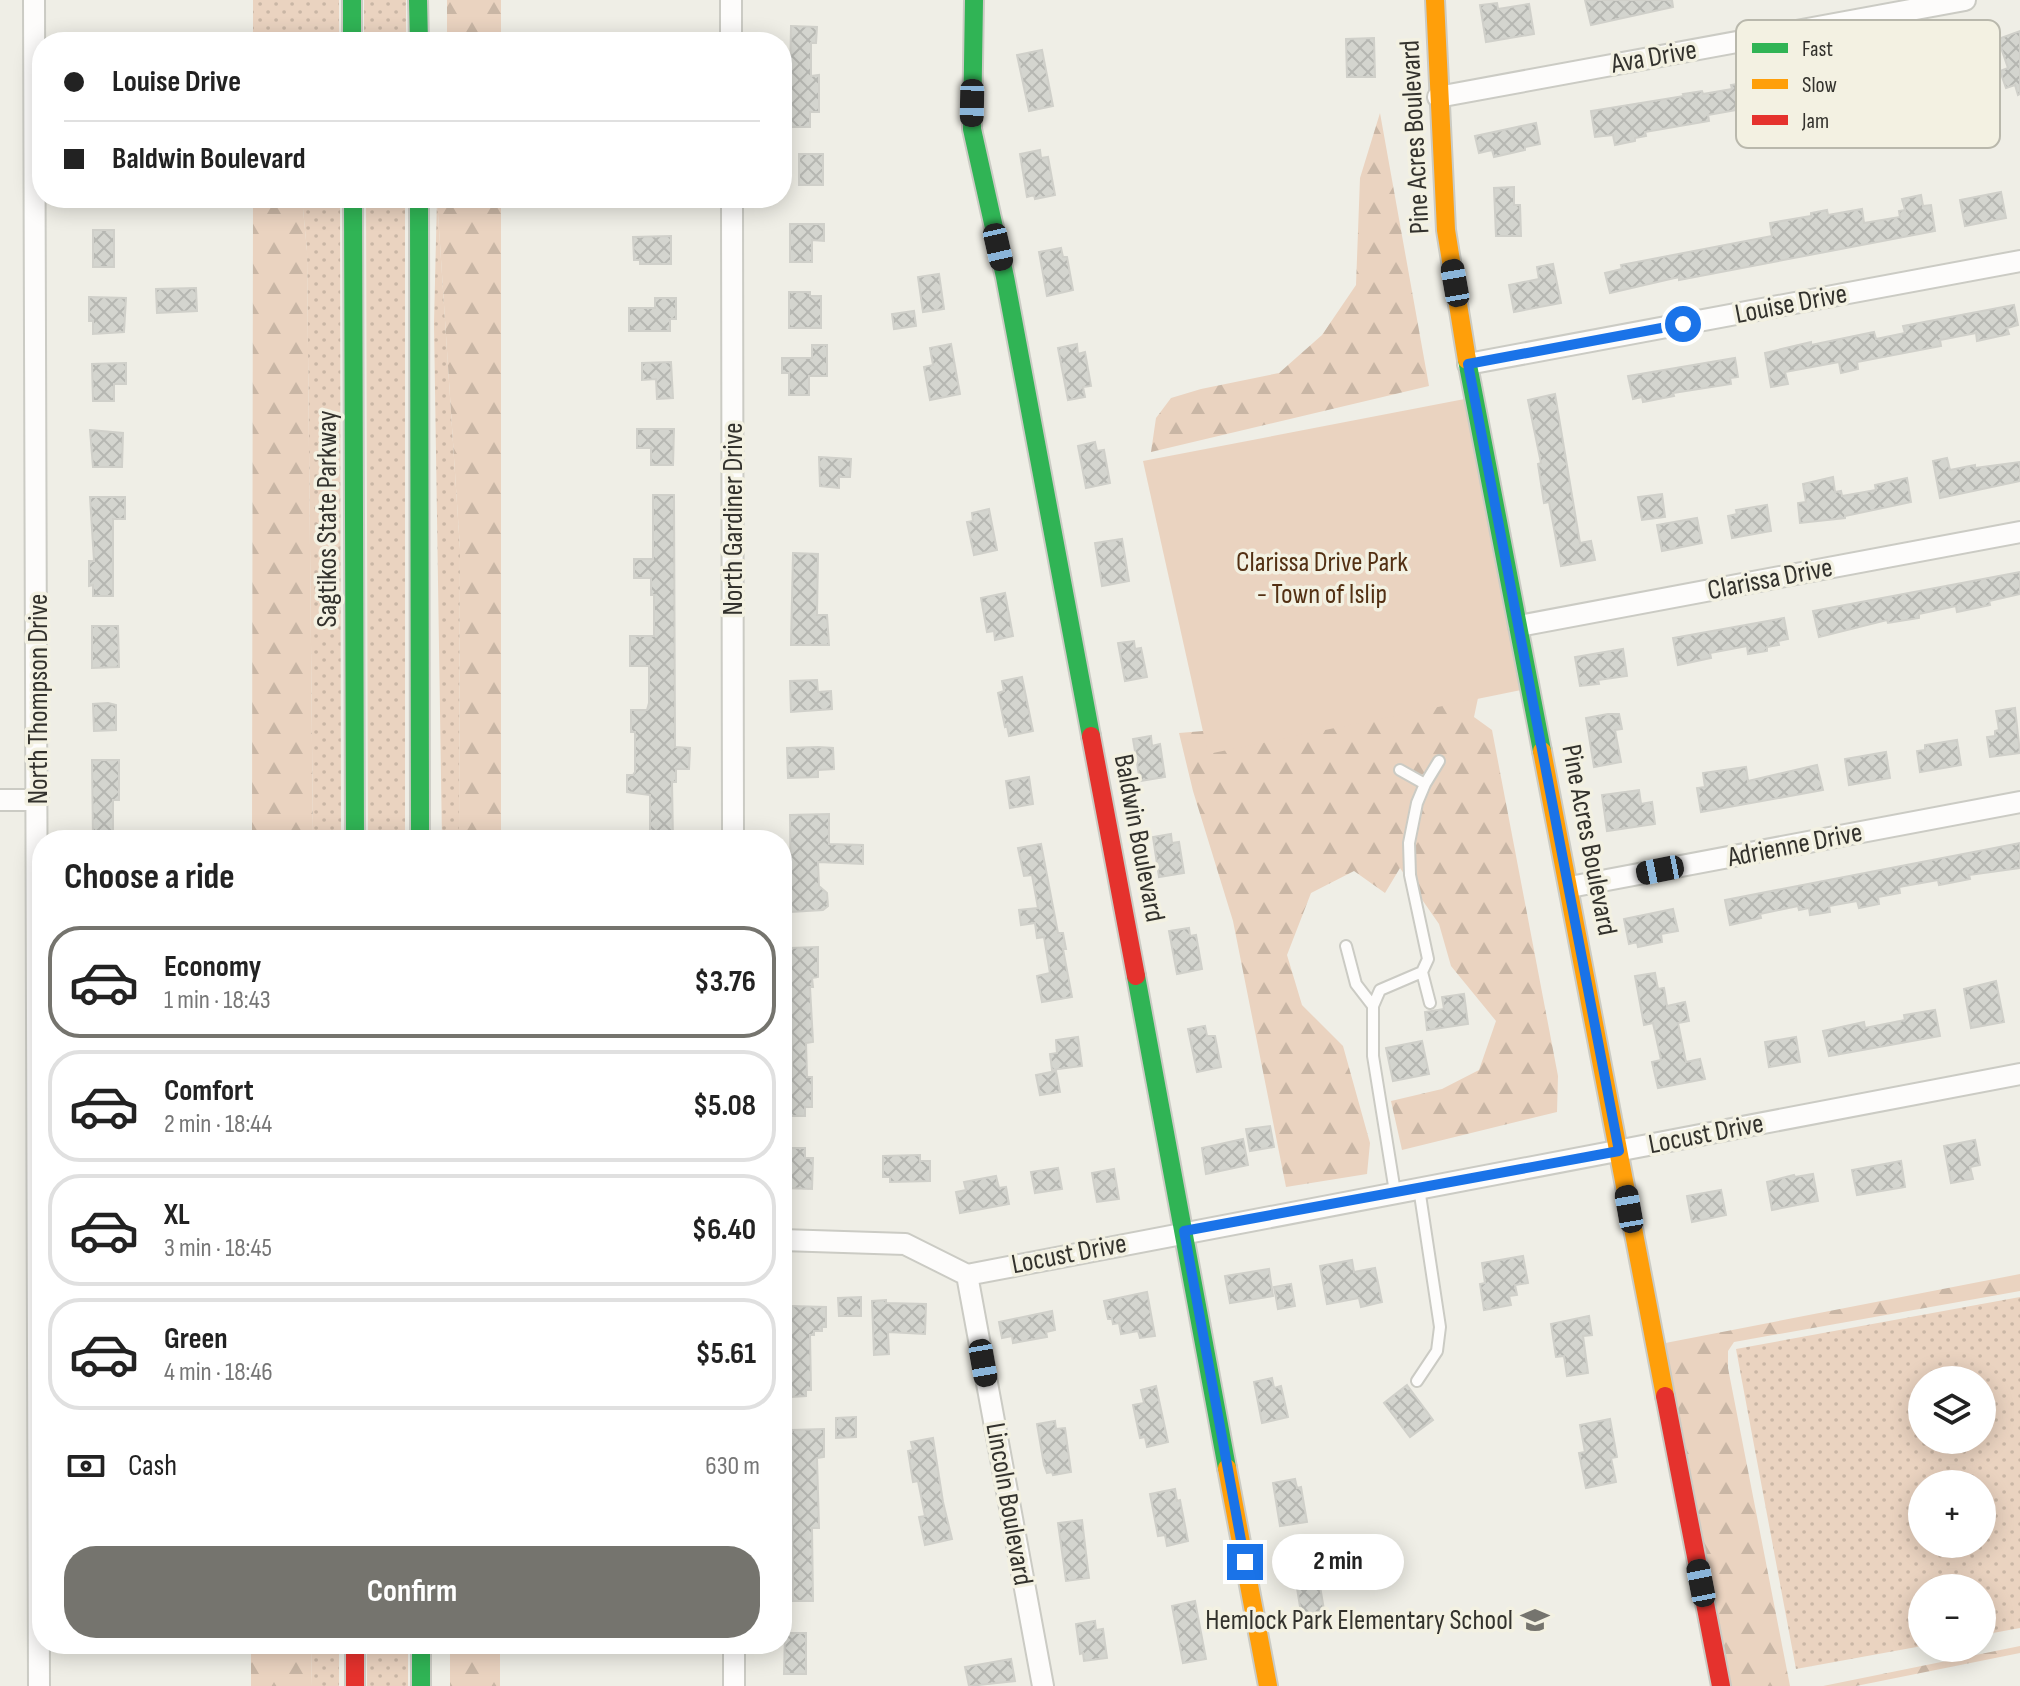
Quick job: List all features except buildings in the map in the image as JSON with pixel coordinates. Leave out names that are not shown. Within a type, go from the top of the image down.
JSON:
[{"type":"main road","points":[[352,0],[352,32]]},
{"type":"main road","points":[[418,0],[419,32]]},
{"type":"main road","name":"Baldwin Boulevard","points":[[974,0],[972,129],[1005,277],[1268,1686]]},
{"type":"main road","name":"Pine Acres Boulevard","points":[[1435,0],[1446,230],[1468,364],[1721,1686]]},
{"type":"main road","name":"Sagtikos State Parkway","points":[[353,208],[355,830]]},
{"type":"main road","points":[[419,208],[420,830]]},
{"type":"main road","points":[[355,1654],[355,1686]]},
{"type":"main road","points":[[421,1654],[421,1686]]},
{"type":"street","name":"North Thompson Drive","points":[[34,0],[34,32]]},
{"type":"street","points":[[731,0],[731,32]]},
{"type":"street","name":"Ava Drive","points":[[1856,20],[1965,0]]},
{"type":"street","name":"Ava Drive","points":[[1438,97],[1736,42]]},
{"type":"street","name":"North Thompson Drive","points":[[35,208],[38,830]]},
{"type":"street","name":"North Gardiner Drive","points":[[732,208],[733,830]]},
{"type":"street","name":"Louise Drive","points":[[1468,364],[2020,261]]},
{"type":"street","name":"Clarissa Drive","points":[[1519,626],[2020,532]]},
{"type":"street","points":[[0,800],[38,800]]},
{"type":"street","name":"Adrienne Drive","points":[[1570,887],[2020,802]]},
{"type":"street","name":"Locust Drive","points":[[967,1275],[1184,1231],[2020,1074]]},
{"type":"street","points":[[792,1240],[905,1244],[967,1275]]},
{"type":"street","name":"Lincoln Boulevard","points":[[967,1275],[1043,1686]]},
{"type":"street","name":"North Thompson Drive","points":[[39,1654],[39,1686]]},
{"type":"street","points":[[734,1654],[734,1686]]},
{"type":"lane","points":[[1430,1003],[1422,972],[1428,959],[1410,875],[1409,843],[1417,803],[1439,761]]},
{"type":"lane","points":[[1400,770],[1425,784]]},
{"type":"lane","points":[[1346,946],[1356,984],[1373,1006]]},
{"type":"lane","points":[[1395,1192],[1373,1056],[1373,1006],[1380,990],[1422,972]]},
{"type":"lane","points":[[1417,1381],[1437,1351],[1440,1327],[1419,1188]]},
{"type":"green space","points":[[253,0],[339,0],[339,32],[253,32]]},
{"type":"green space","points":[[364,0],[406,0],[406,32],[364,32]]},
{"type":"green space","points":[[447,0],[501,0],[501,32],[447,32]]},
{"type":"green space","points":[[1380,113],[1429,386],[1151,452],[1156,418],[1171,398],[1279,373],[1322,335],[1356,285],[1360,178]]},
{"type":"green space","points":[[253,208],[303,208],[307,251],[313,830],[252,830]]},
{"type":"green space","points":[[303,208],[340,208],[341,830],[313,830],[307,251]]},
{"type":"green space","points":[[366,208],[405,208],[405,830],[368,830]]},
{"type":"green space","points":[[438,208],[460,549],[459,830],[442,830],[434,324]]},
{"type":"green space","points":[[438,208],[501,208],[501,830],[459,830],[460,549]]},
{"type":"green space","name":"Clarissa Drive Park - Town of Islip","points":[[1475,397],[1531,688],[1208,754],[1143,461]]},
{"type":"green space","points":[[1478,698],[1474,717],[1492,730],[1558,1076],[1557,1112],[1402,1150],[1391,1101],[1442,1089],[1479,1070],[1496,1021],[1451,966],[1439,924],[1400,868],[1385,893],[1354,871],[1311,893],[1287,955],[1302,1005],[1343,1046],[1370,1143],[1367,1174],[1286,1187],[1233,921],[1193,791],[1179,733],[1215,730],[1241,742]]},
{"type":"green space","points":[[2020,1274],[2020,1291],[1734,1342],[1728,1351],[1728,1368],[1790,1686],[1719,1686],[1655,1345]]},
{"type":"green space","points":[[2020,1297],[2020,1628],[1996,1632],[1996,1574],[1908,1574],[1908,1649],[1796,1669],[1736,1349]]},
{"type":"green space","points":[[2020,1646],[2020,1653],[1996,1658],[1996,1651]]},
{"type":"green space","points":[[251,1654],[312,1654],[311,1686],[251,1686]]},
{"type":"green space","points":[[312,1654],[339,1654],[339,1686],[311,1686]]},
{"type":"green space","points":[[367,1654],[408,1654],[408,1686],[367,1686]]},
{"type":"green space","points":[[450,1654],[500,1654],[500,1686],[450,1686]]},
{"type":"green space","points":[[1941,1662],[1975,1662],[1856,1686],[1823,1686]]},
{"type":"traffic: fast","points":[[352,0],[352,32]]},
{"type":"traffic: fast","points":[[418,0],[419,32]]},
{"type":"traffic: fast","points":[[974,0],[972,129],[1005,277],[1091,736]]},
{"type":"traffic: fast","points":[[353,208],[355,830]]},
{"type":"traffic: fast","points":[[419,208],[420,830]]},
{"type":"traffic: fast","points":[[1467,360],[1542,751]]},
{"type":"traffic: fast","points":[[1136,976],[1227,1468]]},
{"type":"traffic: fast","points":[[421,1654],[421,1686]]},
{"type":"traffic: slow","points":[[1435,0],[1446,230],[1467,360]]},
{"type":"traffic: slow","points":[[1542,751],[1665,1396]]},
{"type":"traffic: slow","points":[[1227,1468],[1268,1686]]},
{"type":"traffic: jam","points":[[1091,736],[1136,976]]},
{"type":"traffic: jam","points":[[1665,1396],[1721,1686]]},
{"type":"traffic: jam","points":[[355,1654],[355,1686]]},
{"type":"place","name":"Hemlock Park Elementary School","points":[[1535,1620]]},
{"type":"route","points":[[1245,1562],[1184,1231],[1619,1151],[1468,364],[1683,324]]}]
